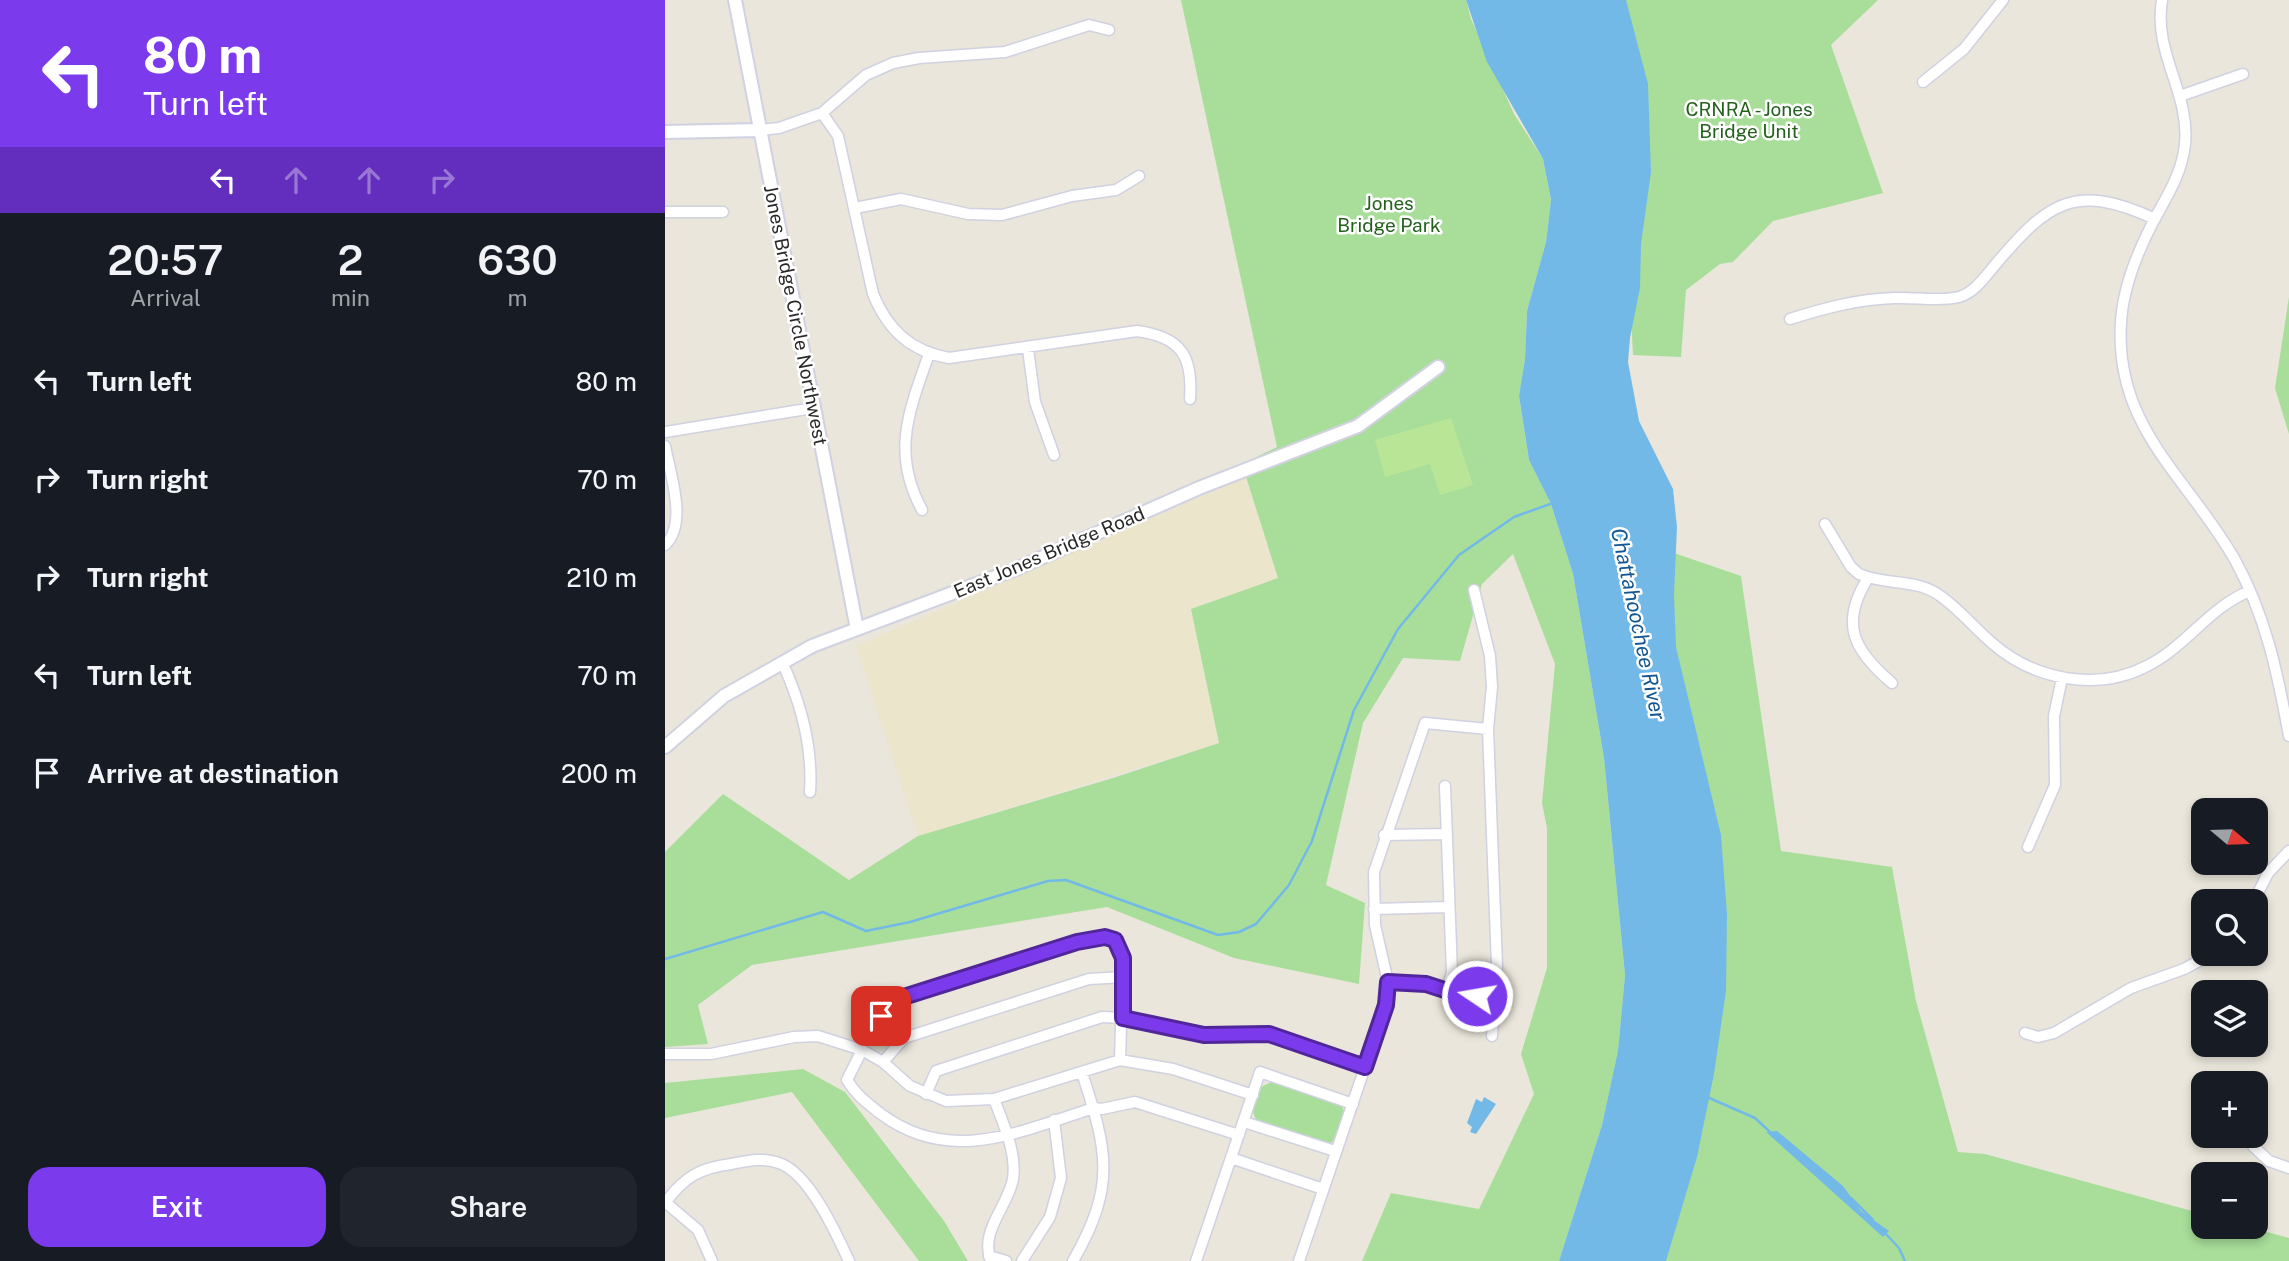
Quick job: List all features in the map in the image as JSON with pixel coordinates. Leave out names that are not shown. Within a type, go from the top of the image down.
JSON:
[{"type":"street","name":"Jones Bridge Circle Northwest","points":[[735,0],[857,629]]},
{"type":"street","points":[[1923,82],[1964,49],[2003,0]]},
{"type":"street","points":[[2162,0],[2162,47],[2180,96],[2186,127],[2183,158],[2173,187],[2134,263],[2123,306],[2121,345],[2127,386],[2150,441],[2218,534],[2250,591],[2276,664],[2289,736]]},
{"type":"street","points":[[665,132],[779,128],[823,113],[866,75],[893,63],[919,58],[1005,52],[1089,25],[1109,30]]},
{"type":"street","points":[[2180,96],[2243,74]]},
{"type":"street","points":[[823,113],[838,136],[873,294],[883,317],[896,333],[929,354],[970,358],[1137,331],[1155,333],[1170,341],[1185,356],[1192,372],[1190,399]]},
{"type":"street","points":[[855,208],[901,199],[968,214],[1002,215],[1072,195],[1116,190],[1139,176]]},
{"type":"street","points":[[1790,318],[1858,300],[1898,297],[1938,300],[1963,295],[1983,279],[2028,225],[2066,205],[2089,200],[2110,202],[2155,219]]},
{"type":"street","points":[[665,212],[723,212]]},
{"type":"street","points":[[1028,349],[1035,402],[1054,455]]},
{"type":"street","points":[[922,510],[911,490],[904,448],[909,413],[929,354]]},
{"type":"street","name":"East Jones Bridge Road","points":[[665,747],[724,696],[782,662],[857,629],[1016,569],[1199,488],[1358,426],[1438,367]]},
{"type":"street","points":[[665,432],[813,408]]},
{"type":"street","points":[[665,446],[675,504],[676,527],[665,545]]},
{"type":"street","points":[[1825,524],[1851,567],[1868,578],[1914,585],[1934,592],[2005,654],[2037,670],[2062,678],[2103,679],[2145,667],[2178,646],[2219,607],[2250,591]]},
{"type":"street","points":[[1868,578],[1854,605],[1854,636],[1865,659],[1892,683]]},
{"type":"street","points":[[1474,590],[1490,656],[1492,687],[1488,729],[1497,966],[1492,1036]]},
{"type":"street","points":[[782,662],[800,701],[812,767],[810,792]]},
{"type":"street","points":[[2028,848],[2055,785],[2055,716],[2062,678]]},
{"type":"street","points":[[1299,1261],[1386,1005],[1388,982],[1374,909],[1374,872],[1384,835],[1425,723],[1488,729]]},
{"type":"street","points":[[1445,786],[1452,973],[1446,990]]},
{"type":"street","points":[[1384,835],[1447,834]]},
{"type":"street","points":[[2260,889],[2268,873],[2289,851]]},
{"type":"street","points":[[1374,909],[1449,907]]},
{"type":"street","points":[[881,1016],[894,1000],[1077,942],[1105,937],[1115,940],[1123,958],[1120,1060]]},
{"type":"street","points":[[2025,1033],[2038,1037],[2054,1033],[2131,988],[2191,965]]},
{"type":"street","points":[[883,1062],[904,1038],[1089,979],[1123,977]]},
{"type":"street","points":[[1388,982],[1426,984],[1460,995],[1495,998]]},
{"type":"street","points":[[926,1094],[936,1071],[1102,1017],[1123,1018],[1204,1035],[1269,1034],[1365,1067]]},
{"type":"street","points":[[665,1054],[711,1054],[795,1037],[835,1040],[862,1050],[883,1062],[909,1086],[946,1101],[994,1099],[1120,1060],[1173,1069],[1253,1095]]},
{"type":"street","points":[[862,1050],[847,1080],[856,1094],[897,1125],[924,1136],[957,1143],[984,1141],[1094,1108],[1102,1109],[1135,1102],[1239,1135]]},
{"type":"street","points":[[1196,1261],[1260,1072],[1353,1104]]},
{"type":"street","points":[[1073,1261],[1097,1215],[1105,1178],[1104,1151],[1082,1073]]},
{"type":"street","points":[[994,1099],[1007,1135],[1013,1160],[1013,1177],[1008,1196],[988,1236],[990,1259],[1006,1261]]},
{"type":"street","points":[[1022,1261],[1049,1217],[1061,1178],[1054,1120]]},
{"type":"street","points":[[1244,1122],[1335,1152]]},
{"type":"street","points":[[2255,1148],[2269,1161],[2289,1168]]},
{"type":"street","points":[[1231,1158],[1323,1189]]},
{"type":"street","points":[[712,1261],[698,1230],[665,1203],[679,1184],[698,1170],[762,1159],[793,1170],[809,1189],[849,1261]]},
{"type":"shaded area","points":[[1246,477],[1278,578],[1191,609],[1219,743],[918,836],[856,646]]},
{"type":"green space","name":"Jones Bridge Park","points":[[1181,0],[1466,0],[1471,19],[1514,114],[1543,159],[1551,201],[1546,242],[1527,311],[1525,359],[1519,397],[1529,460],[1551,504],[1573,574],[1604,758],[1625,975],[1618,1052],[1602,1125],[1559,1261],[1362,1261],[1391,1193],[1479,1209],[1534,1094],[1521,1054],[1547,968],[1547,828],[1542,803],[1555,664],[1513,554],[1482,584],[1460,661],[1403,658],[1363,723],[1326,885],[1365,903],[1359,984],[1234,958],[1107,907],[752,965],[698,1005],[708,1044],[665,1047],[665,852],[723,794],[849,880],[918,836],[1113,778],[1219,743],[1191,609],[1278,578],[1242,464],[1277,447]]},
{"type":"green space","name":"CRNRA - Jones Bridge Unit","points":[[1615,0],[1878,0],[1831,45],[1883,193],[1773,221],[1733,262],[1720,264],[1686,290],[1681,357],[1633,355]]},
{"type":"green space","points":[[2289,297],[2289,434],[2275,388]]},
{"type":"green space","points":[[1451,418],[1473,485],[1440,495],[1430,464],[1385,477],[1375,440]]},
{"type":"green space","points":[[1639,541],[1741,576],[1781,851],[1892,867],[1916,1001],[1958,1152],[1985,1154],[2191,1211],[2191,1239],[2268,1239],[2268,1232],[2289,1238],[2289,1261],[1656,1261]]},
{"type":"green space","points":[[803,1069],[845,1092],[944,1221],[968,1261],[919,1261],[792,1092],[665,1118],[665,1083]]},
{"type":"green space","points":[[1273,1081],[1341,1103],[1345,1114],[1336,1140],[1326,1145],[1256,1120],[1253,1112],[1261,1087]]},
{"type":"water","name":"Chattahoochee River","points":[[1466,0],[1626,0],[1648,84],[1651,172],[1641,244],[1640,288],[1628,362],[1639,421],[1673,489],[1677,527],[1674,594],[1676,647],[1721,835],[1727,914],[1726,991],[1714,1074],[1697,1157],[1666,1261],[1559,1261],[1602,1125],[1618,1051],[1625,975],[1604,758],[1573,574],[1551,504],[1529,460],[1519,396],[1525,359],[1527,311],[1546,242],[1551,200],[1543,159],[1487,62]]},
{"type":"water","points":[[1484,1097],[1496,1104],[1476,1134],[1470,1132],[1472,1127],[1467,1123],[1476,1099],[1482,1102]]},
{"type":"water","points":[[1777,1131],[1843,1186],[1861,1211],[1889,1231],[1883,1237],[1766,1132]]},
{"type":"waterway","points":[[665,959],[823,912],[866,931],[910,922],[1048,881],[1066,880],[1218,935],[1239,932],[1256,924],[1289,885],[1312,841],[1354,710],[1398,629],[1459,555],[1514,517],[1553,503]]},
{"type":"waterway","points":[[1707,1097],[1755,1118],[1770,1132]]},
{"type":"waterway","points":[[1851,1198],[1873,1220]]},
{"type":"waterway","points":[[1885,1233],[1899,1248],[1905,1261]]},
{"type":"route","points":[[881,1016],[887,1004],[894,1000],[1077,942],[1105,937],[1115,940],[1123,958],[1123,1018],[1204,1035],[1217,1032],[1269,1034],[1365,1067],[1386,1005],[1388,982],[1426,984],[1460,995],[1477,996]]}]
